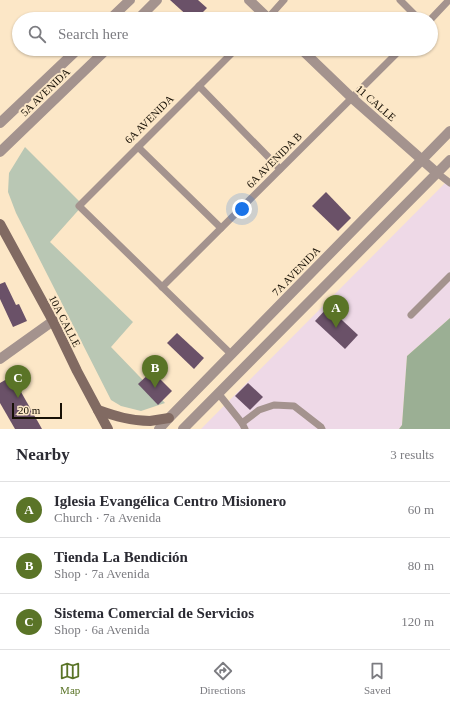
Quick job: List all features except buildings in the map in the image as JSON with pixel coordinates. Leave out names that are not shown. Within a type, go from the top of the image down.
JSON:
[{"type":"main road","name":"10A CALLE","points":[[0,224],[108,429]]},
{"type":"main road","points":[[98,410],[132,420],[151,421],[169,418]]},
{"type":"street","points":[[117,12],[130,0]]},
{"type":"street","points":[[145,12],[157,0]]},
{"type":"street","points":[[249,0],[261,12]]},
{"type":"street","name":"5A AVENIDA","points":[[0,123],[71,56]]},
{"type":"street","name":"5A AVENIDA","points":[[0,152],[100,56]]},
{"type":"street","name":"11 CALLE","points":[[308,56],[352,98],[437,173]]},
{"type":"street","name":"7A AVENIDA","points":[[159,429],[450,131]]},
{"type":"street","points":[[183,429],[450,160]]},
{"type":"street","points":[[0,359],[52,321]]},
{"type":"lane","points":[[274,12],[284,0]]},
{"type":"lane","points":[[400,0],[412,12]]},
{"type":"lane","points":[[438,12],[449,0]]},
{"type":"lane","name":"6A AVENIDA","points":[[162,287],[79,206],[229,56]]},
{"type":"lane","name":"6A AVENIDA B","points":[[162,287],[394,56]]},
{"type":"lane","points":[[199,86],[280,169]]},
{"type":"lane","points":[[138,146],[221,228]]},
{"type":"lane","points":[[437,173],[450,183]]},
{"type":"lane","points":[[411,315],[450,276]]},
{"type":"lane","points":[[162,287],[231,354]]},
{"type":"lane","points":[[218,393],[244,426],[259,410],[274,405],[294,406],[322,429]]},
{"type":"shaded area","points":[[450,178],[450,318],[407,356],[402,425],[399,429],[201,429]]},
{"type":"green space","points":[[25,147],[83,205],[50,242],[133,322],[111,347],[165,403],[141,411],[121,406],[111,400],[16,213],[8,192],[9,173]]},
{"type":"green space","points":[[450,318],[450,429],[399,429],[402,425],[407,356]]},
{"type":"place","name":"Iglesia Evangélica Centro Misionero","points":[[336,328]]},
{"type":"place","name":"Tienda La Bendición","points":[[155,388]]},
{"type":"place","name":"Sistema Comercial de Servicios","points":[[18,398]]}]
